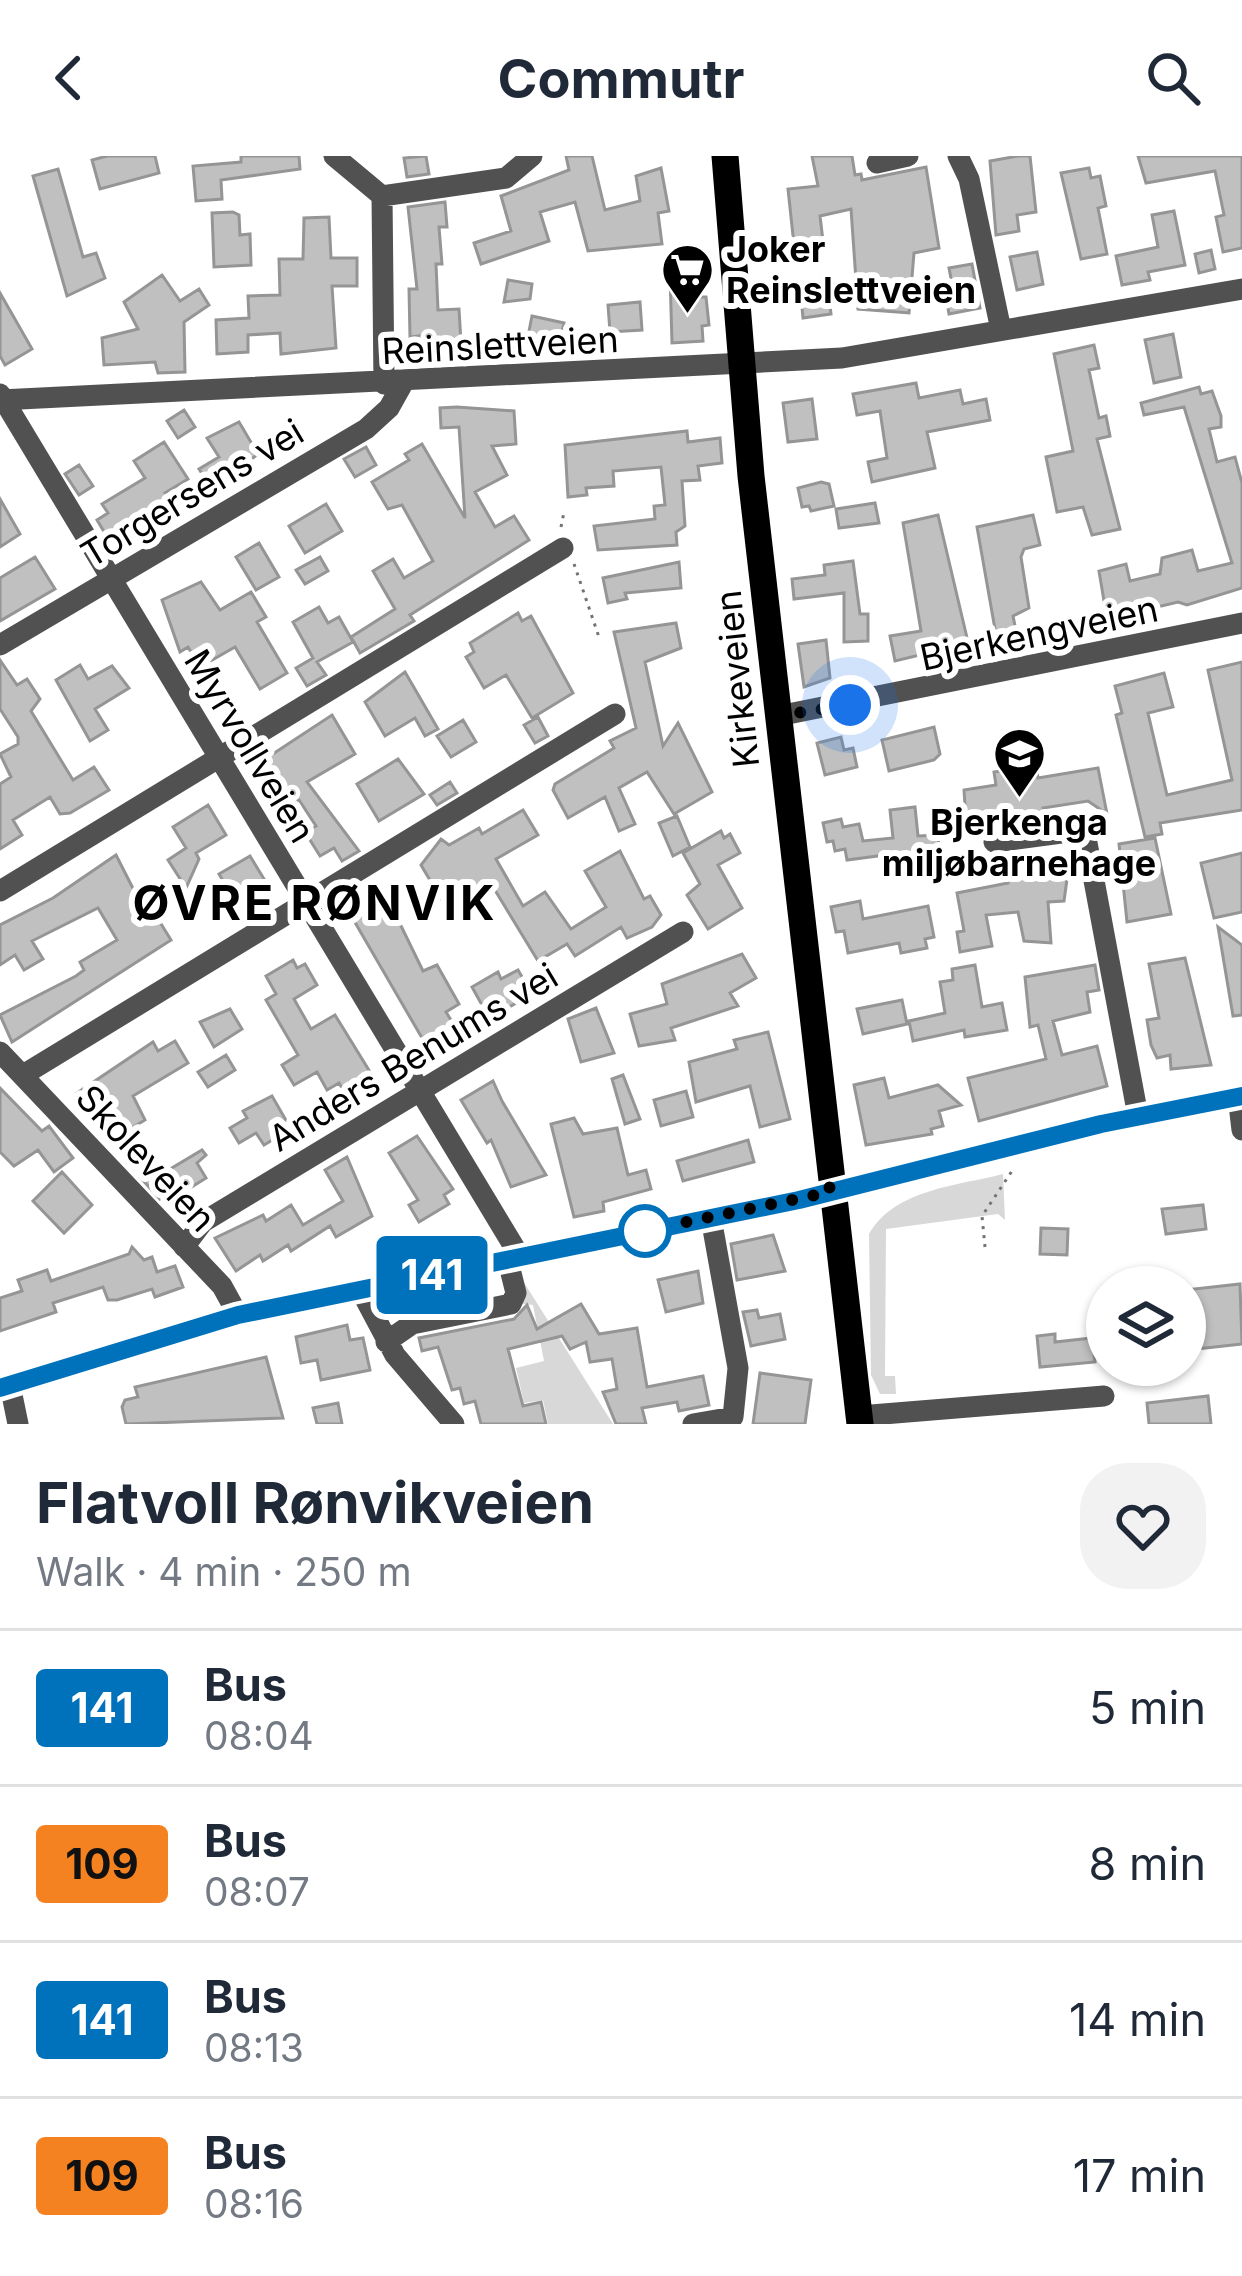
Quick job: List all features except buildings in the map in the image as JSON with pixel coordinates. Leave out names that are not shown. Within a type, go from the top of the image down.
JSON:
[{"type":"main road","name":"Kirkeveien","points":[[725,156],[740,366],[859,1420]]},
{"type":"street","points":[[334,156],[382,196],[394,384]]},
{"type":"street","points":[[382,196],[506,178],[532,156]]},
{"type":"street","points":[[877,163],[908,156]]},
{"type":"street","points":[[958,156],[969,179],[1001,330]]},
{"type":"street","name":"Reinslettveien","points":[[1,398],[740,366],[890,352],[1242,289]]},
{"type":"street","name":"Torgersens vei","points":[[0,645],[366,429],[389,408],[394,384]]},
{"type":"street","name":"Myrvollveien","points":[[1,398],[513,1256]]},
{"type":"street","points":[[0,890],[566,546]]},
{"type":"street","name":"Bjerkengveien","points":[[778,716],[1242,623]]},
{"type":"street","points":[[22,1075],[615,714]]},
{"type":"street","points":[[994,842],[1069,832],[1087,843],[1138,1116]]},
{"type":"street","name":"Anders Benums vei","points":[[184,1247],[203,1222],[683,932]]},
{"type":"street","name":"Skoleveien","points":[[0,1052],[221,1286],[238,1315]]},
{"type":"street","points":[[18,1424],[5,1387],[238,1315],[830,1192],[1138,1116],[1240,1096],[1242,1130]]},
{"type":"street","points":[[693,1424],[733,1417],[738,1368],[711,1218]]},
{"type":"street","points":[[386,1342],[412,1324],[511,1304],[513,1256]]},
{"type":"street","points":[[361,1291],[386,1342],[454,1424]]},
{"type":"street","points":[[859,1420],[1104,1396]]},
{"type":"path","points":[[564,512],[560,523],[566,546],[600,640]]},
{"type":"path","points":[[985,1247],[982,1216],[1016,1158]]},
{"type":"shaded area","points":[[1003,1174],[1005,1220],[998,1214],[886,1229],[885,1376],[895,1376],[896,1394],[880,1394],[871,1375],[869,1234],[894,1207],[911,1198]]},
{"type":"shaded area","points":[[520,1280],[613,1424],[548,1424],[543,1400],[524,1403],[516,1368],[544,1361],[533,1305],[523,1304]]},
{"type":"bus line","name":"141","points":[[0,1388],[238,1315],[799,1200],[1101,1124],[1242,1096]]},
{"type":"place","name":"Joker Reinslettveien","points":[[687,316]]},
{"type":"place","name":"Bjerkenga miljøbarnehage","points":[[1019,800]]},
{"type":"district","name":"ØVRE RØNVIK","points":[[315,903]]},
{"type":"route","points":[[645,1231],[634,1233],[830,1192],[778,716],[850,705]]}]
